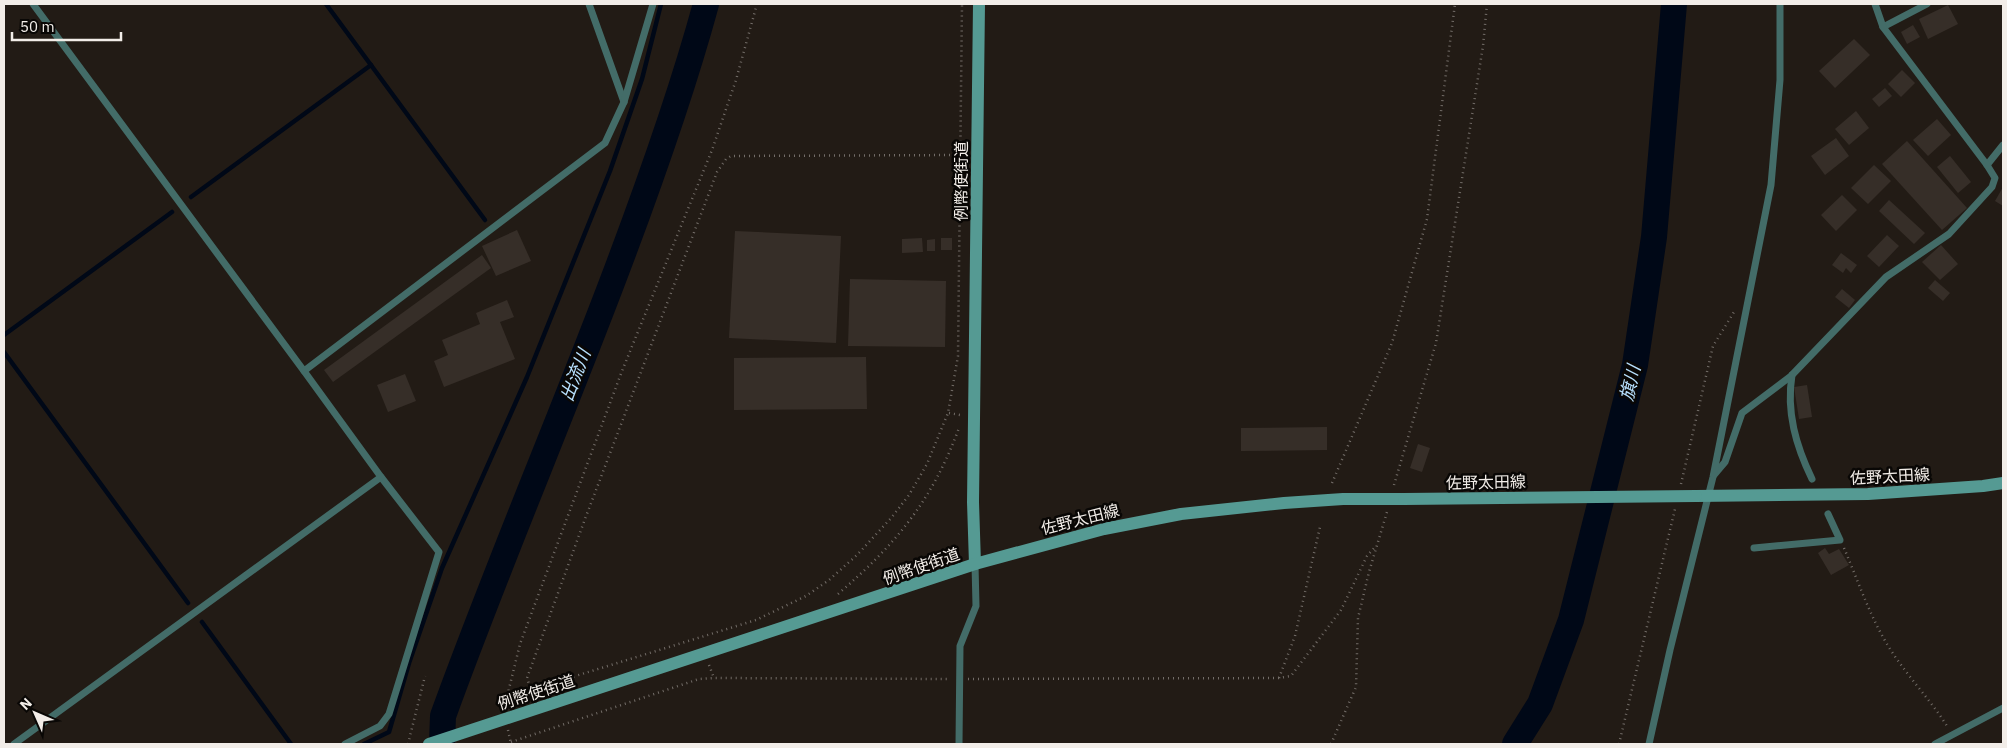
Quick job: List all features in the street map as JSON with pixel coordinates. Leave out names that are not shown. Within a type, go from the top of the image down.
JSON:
[{"type":"main road","name":"例幣使街道","points":[[429,744],[975,564],[973,502],[978,4]]},
{"type":"main road","name":"佐野太田線","points":[[975,564],[1104,529],[1181,514],[1284,503],[1390,499],[1868,494],[2003,483]]},
{"type":"lane","points":[[33,4],[381,477],[439,552],[389,714],[380,726],[345,744]]},
{"type":"lane","points":[[589,4],[624,102]]},
{"type":"lane","points":[[304,371],[605,143],[624,102],[653,4]]},
{"type":"lane","points":[[1713,476],[1771,185],[1780,80],[1780,4]]},
{"type":"lane","points":[[1649,744],[1702,496],[1713,476],[1725,462],[1742,413],[1792,375],[1886,277],[1949,234],[1992,187],[1994,178],[1986,165],[1883,28],[1875,4]]},
{"type":"lane","points":[[1883,28],[1927,4]]},
{"type":"lane","points":[[1986,165],[2003,145]]},
{"type":"lane","points":[[1792,375],[1790,390],[1792,424],[1797,444],[1812,479]]},
{"type":"lane","points":[[14,744],[381,477]]},
{"type":"lane","points":[[1754,548],[1840,540],[1828,514]]},
{"type":"lane","points":[[959,744],[960,646],[976,606],[975,564]]},
{"type":"lane","points":[[1935,744],[2003,708]]},
{"type":"path","points":[[757,4],[736,80],[712,150],[622,371],[520,644],[505,707],[504,720],[511,743],[699,679],[1279,678],[1291,676],[1341,610],[1367,556],[1376,546]]},
{"type":"path","points":[[960,155],[731,156],[722,164],[717,172],[585,519],[527,678],[529,684],[534,688],[540,687],[756,620],[786,606],[829,580],[857,555],[892,517],[908,495],[927,464],[948,413],[958,356],[962,4]]},
{"type":"path","points":[[1332,483],[1392,343],[1427,219],[1455,4]]},
{"type":"path","points":[[1332,744],[1356,687],[1358,618],[1376,546],[1436,343],[1483,46],[1487,4]]},
{"type":"path","points":[[1680,492],[1713,346],[1731,315],[1750,294]]},
{"type":"path","points":[[838,594],[866,570],[918,512],[950,453],[962,423]]},
{"type":"path","points":[[1619,744],[1677,501]]},
{"type":"path","points":[[1279,678],[1295,636],[1320,527]]},
{"type":"path","points":[[1840,540],[1883,636],[1894,656],[1937,710],[1952,735]]},
{"type":"path","points":[[408,744],[425,676]]},
{"type":"building","points":[[1948,5],[1958,24],[1928,39],[1919,19]]},
{"type":"building","points":[[1913,25],[1920,37],[1907,44],[1901,32]]},
{"type":"building","points":[[1854,39],[1870,55],[1835,88],[1819,71]]},
{"type":"building","points":[[1902,70],[1915,83],[1901,97],[1888,84]]},
{"type":"building","points":[[1885,88],[1892,96],[1879,107],[1872,99]]},
{"type":"building","points":[[1856,111],[1869,128],[1849,145],[1835,129]]},
{"type":"building","points":[[1937,119],[1951,135],[1928,156],[1913,140]]},
{"type":"building","points":[[1836,138],[1849,156],[1825,175],[1811,156]]},
{"type":"building","points":[[1907,141],[1967,208],[1942,230],[1882,164]]},
{"type":"building","points":[[1950,156],[1971,182],[1958,193],[1937,167]]},
{"type":"building","points":[[1874,165],[1891,181],[1868,204],[1851,188]]},
{"type":"building","points":[[2003,187],[2003,206],[1995,201]]},
{"type":"building","points":[[1842,195],[1857,210],[1836,231],[1821,215]]},
{"type":"building","points":[[1889,200],[1925,233],[1914,244],[1879,211]]},
{"type":"building","points":[[517,230],[531,261],[496,276],[482,246]]},
{"type":"building","points":[[735,231],[841,236],[836,343],[729,338]]},
{"type":"building","points":[[1887,235],[1899,246],[1879,267],[1867,256]]},
{"type":"building","points":[[922,238],[923,252],[902,253],[902,239]]},
{"type":"building","points":[[941,238],[952,238],[952,250],[941,250]]},
{"type":"building","points":[[935,239],[935,251],[927,251],[927,240]]},
{"type":"building","points":[[1941,245],[1958,264],[1940,280],[1922,262]]},
{"type":"building","points":[[1841,253],[1857,265],[1851,273],[1846,268],[1843,273],[1832,265]]},
{"type":"building","points":[[482,255],[491,268],[333,382],[324,370]]},
{"type":"building","points":[[850,279],[946,281],[945,347],[848,346]]},
{"type":"building","points":[[1935,280],[1950,293],[1943,301],[1928,288]]},
{"type":"building","points":[[1842,289],[1855,300],[1849,308],[1835,297]]},
{"type":"building","points":[[507,300],[514,317],[500,322],[515,359],[444,387],[434,361],[448,355],[442,340],[480,324],[476,313]]},
{"type":"building","points":[[866,357],[867,409],[734,410],[734,358]]},
{"type":"building","points":[[405,374],[416,401],[388,412],[377,385]]},
{"type":"building","points":[[1807,385],[1812,417],[1799,419],[1794,387]]},
{"type":"building","points":[[1327,427],[1327,450],[1241,451],[1241,428]]},
{"type":"building","points":[[1418,444],[1430,448],[1422,472],[1410,468]]},
{"type":"building","points":[[1825,548],[1829,554],[1839,549],[1849,565],[1831,575],[1818,553]]},
{"type":"waterway","points":[[326,4],[485,220]]},
{"type":"waterway","points":[[364,744],[389,732],[409,663],[442,568],[527,377],[610,171],[642,79],[661,4]]},
{"type":"waterway","name":"出流川","points":[[442,744],[443,716],[631,232],[676,103],[706,4]]},
{"type":"waterway","name":"旗川","points":[[1515,744],[1540,704],[1571,620],[1635,365],[1654,237],[1674,4]]},
{"type":"waterway","points":[[191,197],[371,65]]},
{"type":"waterway","points":[[4,335],[172,212]]},
{"type":"waterway","points":[[4,352],[188,603]]},
{"type":"waterway","points":[[202,622],[291,744]]}]
